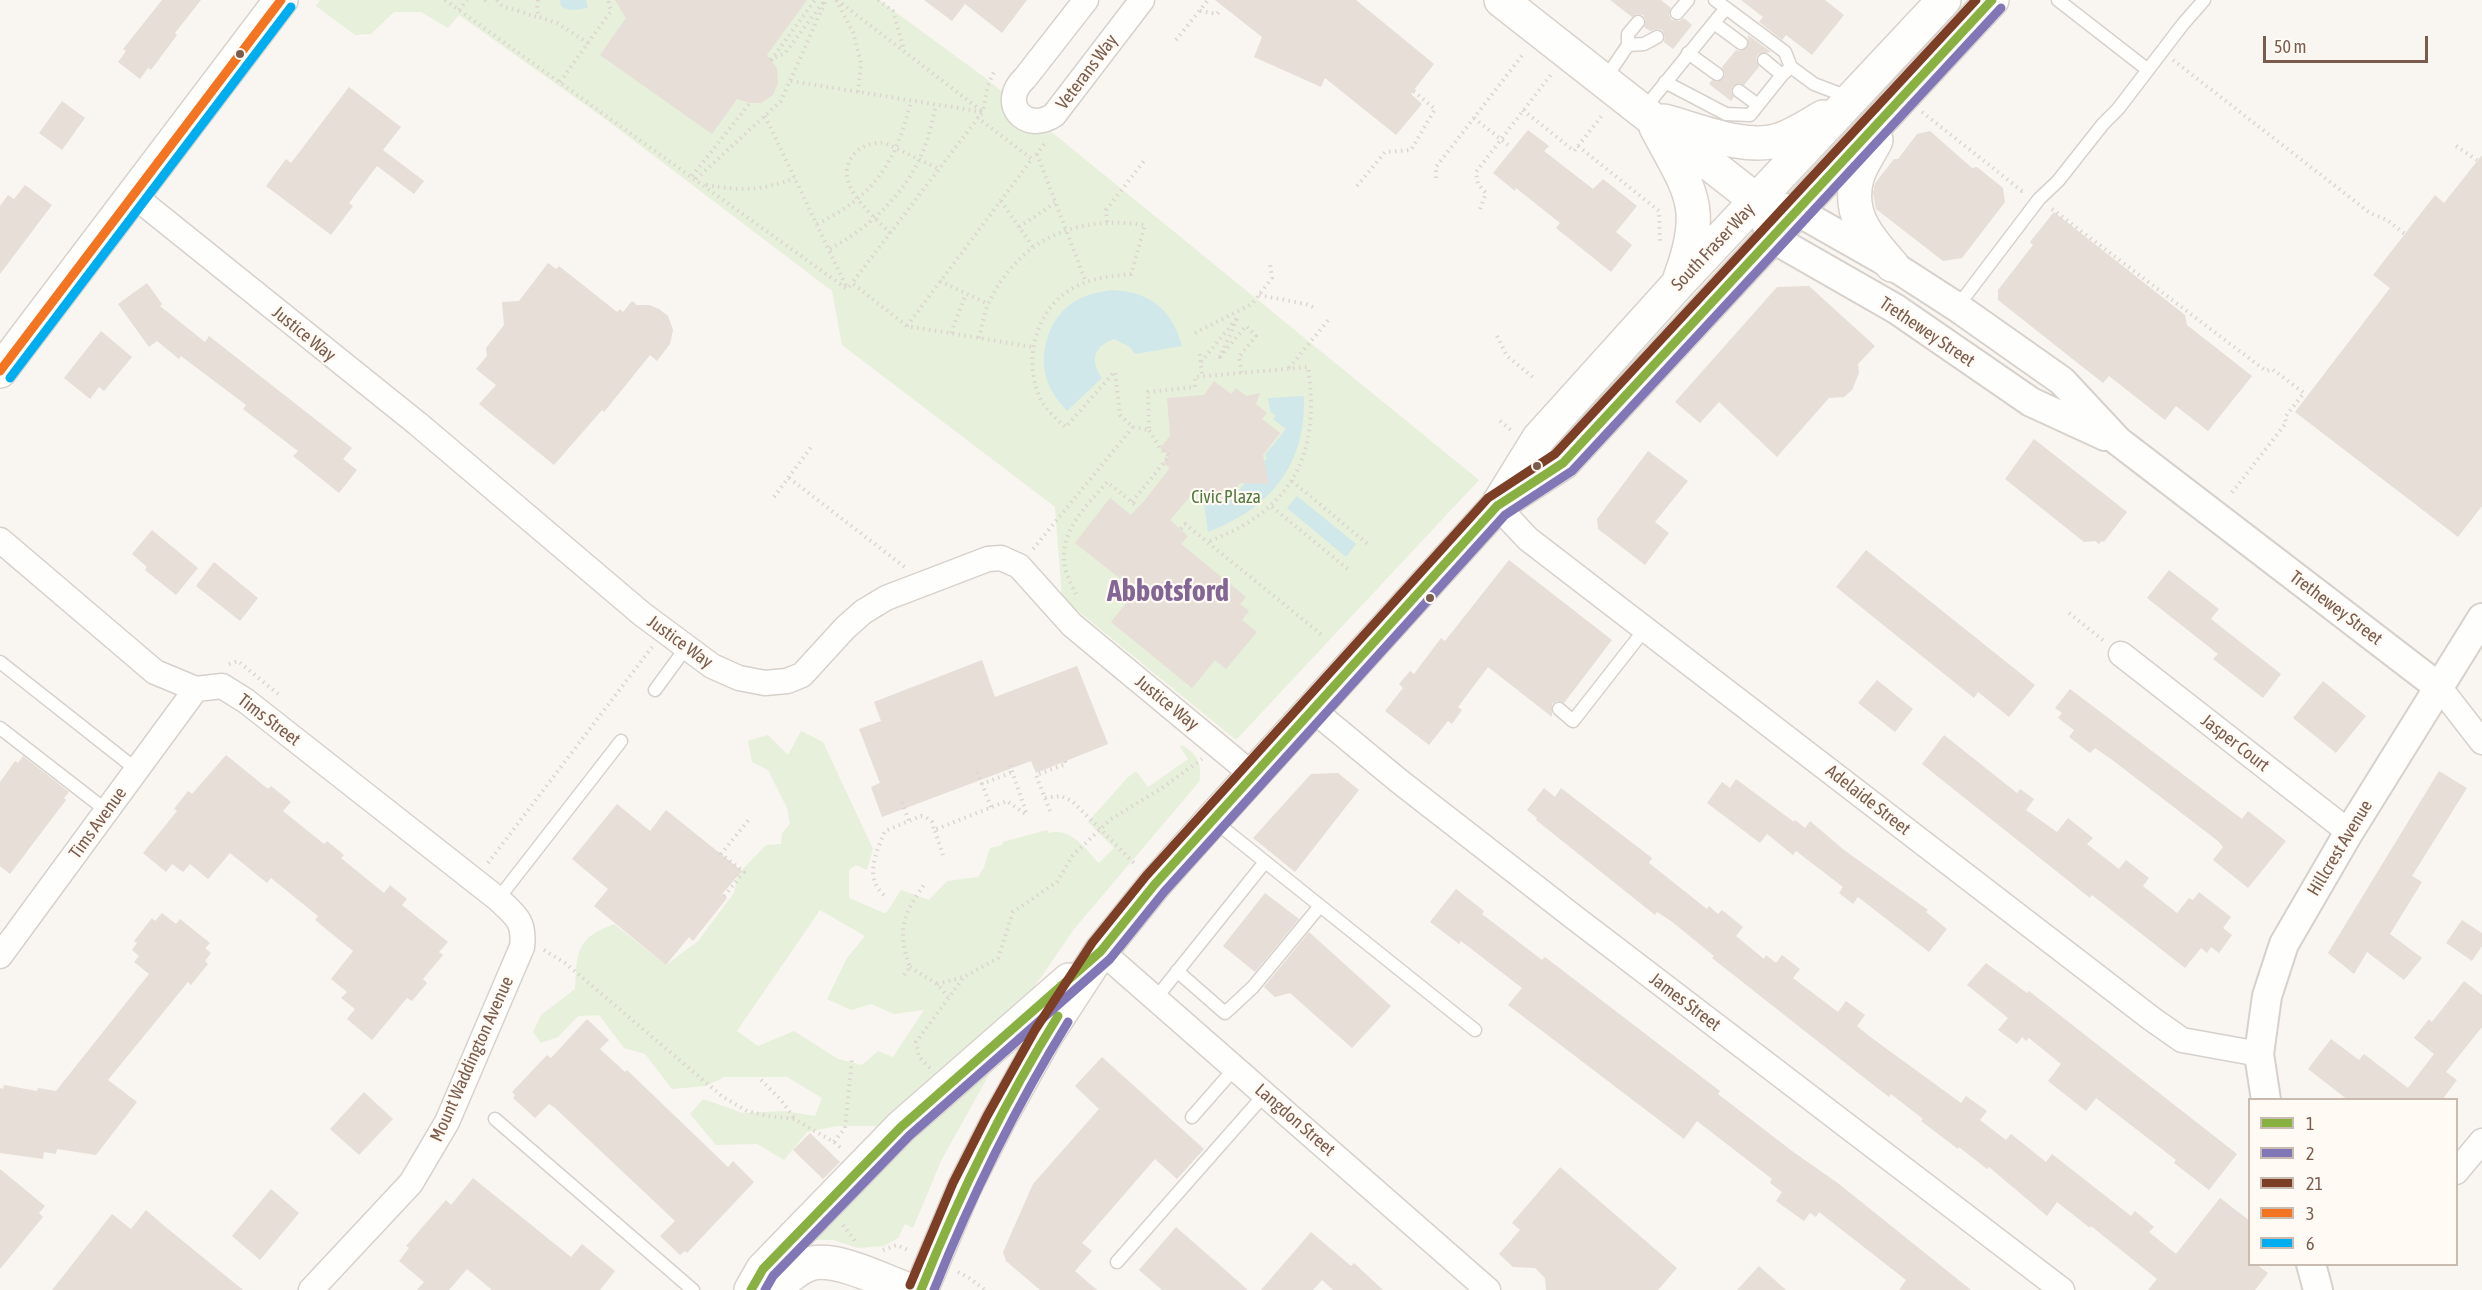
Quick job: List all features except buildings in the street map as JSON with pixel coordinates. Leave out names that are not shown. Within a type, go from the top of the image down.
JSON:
[{"type":"main road","points":[[0,371],[281,0]]},
{"type":"main road","name":"Trethewey Street","points":[[1501,0],[1757,201]]},
{"type":"main road","name":"South Fraser Way","points":[[921,1290],[964,1188],[998,1121],[1045,1037],[1101,951],[1155,884],[1497,506],[1539,438],[1677,285],[1944,0]]},
{"type":"main road","name":"South Fraser Way","points":[[1497,506],[1563,463],[1992,0]]},
{"type":"main road","points":[[1629,100],[1742,142],[1759,144],[1782,139],[1852,99]]},
{"type":"main road","points":[[1629,100],[1681,175],[1694,211],[1693,238],[1677,285]]},
{"type":"main road","points":[[1892,265],[1865,235],[1858,220],[1855,201],[1857,177],[1893,107]]},
{"type":"main road","points":[[751,1290],[763,1269],[901,1127],[1101,951]]},
{"type":"main road","points":[[774,1290],[793,1272],[812,1263],[833,1263],[909,1290]]},
{"type":"street","name":"Veterans Way","points":[[1086,0],[1025,78],[1016,86],[1012,95],[1014,104],[1025,118],[1035,122],[1045,121],[1054,115],[1142,0]]},
{"type":"street","name":"Justice Way","points":[[134,195],[418,424],[685,649],[712,666],[739,678],[765,683],[788,681],[802,675],[845,628],[863,612],[886,598],[988,559],[1001,558],[1019,566],[1072,625],[1253,775]]},
{"type":"street","name":"Trethewey Street","points":[[1757,201],[1797,210],[1892,265],[1957,307],[2062,381],[2118,441],[2440,688]]},
{"type":"street","name":"Trethewey Street","points":[[1757,201],[1772,238],[1896,309],[2031,402],[2118,441]]},
{"type":"street","name":"Adelaide Street","points":[[1497,506],[1528,539],[2182,1040],[2259,1054]]},
{"type":"street","name":"Tims Street","points":[[0,540],[155,672],[196,689],[222,686],[246,701],[498,899],[515,915],[524,930]]},
{"type":"street","name":"Hillcrest Avenue","points":[[2266,1098],[2259,1054],[2268,996],[2284,944],[2349,832],[2482,618]]},
{"type":"street","name":"Jasper Court","points":[[2121,654],[2349,832]]},
{"type":"street","points":[[2440,688],[2482,742]]},
{"type":"street","name":"Tims Avenue","points":[[0,956],[196,689]]},
{"type":"street","name":"James Street","points":[[1312,709],[1399,781],[1575,918],[2062,1290]]},
{"type":"street","name":"Mount Waddington Avenue","points":[[311,1290],[411,1183],[417,1173],[447,1122],[522,947],[524,930]]},
{"type":"street","name":"Langdon Street","points":[[1101,951],[1488,1290]]},
{"type":"street","points":[[2458,1171],[2482,1140]]},
{"type":"street","points":[[2312,1266],[2319,1290]]},
{"type":"lane","points":[[1677,13],[1688,0]]},
{"type":"lane","points":[[1665,82],[1725,114],[1750,115],[1786,71],[1785,52],[1715,0]]},
{"type":"lane","points":[[2058,0],[2148,70]]},
{"type":"lane","points":[[1957,307],[2039,199],[2066,172],[2204,0]]},
{"type":"lane","points":[[1638,22],[1628,34],[1629,100],[1665,82],[1726,8]]},
{"type":"lane","points":[[1714,23],[1742,44]]},
{"type":"lane","points":[[1628,45],[1644,44],[1658,37]]},
{"type":"lane","points":[[1689,53],[1717,74]]},
{"type":"lane","points":[[1764,60],[1852,99]]},
{"type":"lane","points":[[1739,91],[1758,105]]},
{"type":"lane","points":[[1559,709],[1573,721],[1645,629]]},
{"type":"lane","points":[[655,690],[685,649]]},
{"type":"lane","points":[[0,662],[137,770]]},
{"type":"lane","points":[[0,728],[107,811]]},
{"type":"lane","points":[[498,899],[621,741]]},
{"type":"lane","points":[[1212,820],[1475,1030]]},
{"type":"lane","points":[[1156,998],[1265,862]]},
{"type":"lane","points":[[1176,971],[1226,1013],[1253,987],[1320,906]]},
{"type":"lane","points":[[1192,1117],[1236,1068]]},
{"type":"lane","points":[[1117,1262],[1265,1094]]},
{"type":"lane","points":[[495,1119],[693,1290]]},
{"type":"path","points":[[445,0],[848,289]]},
{"type":"path","points":[[459,10],[467,0]]},
{"type":"path","points":[[485,0],[489,5]]},
{"type":"path","points":[[496,0],[506,9],[519,10],[530,16],[558,23],[588,43]]},
{"type":"path","points":[[538,0],[539,17]]},
{"type":"path","points":[[560,82],[611,10],[608,0]]},
{"type":"path","points":[[815,0],[770,60],[785,53],[826,0]]},
{"type":"path","points":[[694,178],[782,101],[826,0]]},
{"type":"path","points":[[836,0],[853,32],[861,63],[858,92]]},
{"type":"path","points":[[836,0],[983,112]]},
{"type":"path","points":[[878,0],[893,11],[905,51]]},
{"type":"path","points":[[1176,40],[1208,0]]},
{"type":"path","points":[[1200,11],[1217,14],[1221,9]]},
{"type":"path","points":[[1436,178],[1436,167],[1540,31]]},
{"type":"path","points":[[2162,52],[2370,213],[2387,220],[2405,234]]},
{"type":"path","points":[[848,289],[983,112],[988,85],[995,70]]},
{"type":"path","points":[[1480,209],[1486,193],[1478,184],[1476,172],[1547,79]]},
{"type":"path","points":[[791,81],[983,112]]},
{"type":"path","points":[[1357,186],[1385,152],[1411,150],[1435,109],[1411,89]]},
{"type":"path","points":[[817,224],[859,200],[888,165],[905,125],[911,100]]},
{"type":"path","points":[[1523,110],[1574,151],[1629,100]]},
{"type":"path","points":[[694,178],[750,103]]},
{"type":"path","points":[[830,249],[855,236],[891,201],[920,159],[936,105]]},
{"type":"path","points":[[1893,107],[2022,191],[2026,189],[2266,371],[2272,369],[2304,393],[2285,417],[2286,423],[2215,515]]},
{"type":"path","points":[[765,116],[848,289]]},
{"type":"path","points":[[907,326],[1032,159],[978,118]]},
{"type":"path","points":[[1474,118],[1508,145]]},
{"type":"path","points":[[890,233],[859,200],[847,183],[848,165],[853,155],[876,142],[896,147],[939,169]]},
{"type":"path","points":[[1578,146],[1659,211],[1660,244]]},
{"type":"path","points":[[2456,146],[2477,160]]},
{"type":"path","points":[[1037,154],[1086,282]]},
{"type":"path","points":[[1107,222],[1107,210],[1144,161]]},
{"type":"path","points":[[704,185],[739,190],[770,188],[795,178]]},
{"type":"path","points":[[1001,201],[1033,247]]},
{"type":"path","points":[[1019,227],[1055,203]]},
{"type":"path","points":[[979,338],[988,304],[1008,271],[1033,247],[1066,230],[1089,223],[1145,225],[1131,274],[1109,276],[1071,288],[1045,314],[1037,330],[1032,365],[1035,386],[1042,402],[1066,427],[1115,371],[1120,415],[1133,426],[1149,430]]},
{"type":"path","points":[[1195,333],[1252,303],[1272,278],[1270,264]]},
{"type":"path","points":[[940,281],[988,304]]},
{"type":"path","points":[[852,283],[907,326],[1033,347]]},
{"type":"path","points":[[951,333],[966,294]]},
{"type":"path","points":[[1259,295],[1306,304],[1317,309]]},
{"type":"path","points":[[1201,362],[1238,317],[1220,357],[1246,326],[1256,336],[1239,357],[1242,373]]},
{"type":"path","points":[[1288,369],[1329,319]]},
{"type":"path","points":[[1497,336],[1507,356],[1535,379]]},
{"type":"path","points":[[1200,354],[1202,376]]},
{"type":"path","points":[[1132,502],[1169,456],[1160,448],[1149,430],[1148,392],[1195,387],[1195,376],[1308,367],[1312,394],[1312,417],[1309,437],[1292,481],[1272,507],[1232,533],[1208,542]]},
{"type":"path","points":[[1500,421],[1516,434]]},
{"type":"path","points":[[1019,566],[1133,426]]},
{"type":"path","points":[[774,497],[812,446]]},
{"type":"path","points":[[789,478],[926,583]]},
{"type":"path","points":[[1292,481],[1370,546]]},
{"type":"path","points":[[1080,604],[1065,568],[1064,543],[1071,525],[1107,482],[1137,507]]},
{"type":"path","points":[[1272,507],[1349,570]]},
{"type":"path","points":[[1181,529],[1185,524],[1322,635]]},
{"type":"path","points":[[2069,614],[2121,654]]},
{"type":"path","points":[[475,881],[663,631]]},
{"type":"path","points":[[937,984],[964,977],[998,958],[1013,912],[1058,882],[1073,855],[1111,819],[1162,788],[1203,758]]},
{"type":"path","points":[[1050,811],[1036,775],[1066,764],[1065,761]]},
{"type":"path","points":[[934,830],[1007,801],[1028,816],[1010,765]]},
{"type":"path","points":[[977,772],[991,807]]},
{"type":"path","points":[[982,784],[1012,772]]},
{"type":"path","points":[[1045,798],[1061,796],[1072,801],[1155,884]]},
{"type":"path","points":[[902,802],[909,821]]},
{"type":"path","points":[[724,896],[744,872],[721,854],[751,817]]},
{"type":"path","points":[[884,895],[872,880],[879,845],[885,831],[926,817],[932,822],[943,855]]},
{"type":"path","points":[[926,882],[912,901],[901,932],[903,948],[910,967],[937,984],[948,997]]},
{"type":"path","points":[[544,951],[566,963],[723,1097],[747,1111],[794,1119],[834,1142],[845,1128],[852,1058]]},
{"type":"path","points":[[904,975],[910,967]]},
{"type":"path","points":[[919,1057],[916,1042],[964,977]]},
{"type":"path","points":[[761,1080],[781,1100],[794,1119]]},
{"type":"path","points":[[839,1219],[860,1244]]},
{"type":"path","points":[[874,1250],[897,1245]]},
{"type":"path","points":[[968,1276],[985,1290]]},
{"type":"green space","name":"Civic Plaza","points":[[320,0],[879,0],[984,77],[1479,480],[1236,740],[1062,598],[1055,507],[842,345],[832,291],[604,118],[459,15],[448,28],[421,12],[394,12],[371,34],[355,35],[316,6]]},
{"type":"green space","points":[[801,731],[823,742],[873,849],[867,870],[856,865],[849,870],[849,898],[884,913],[887,912],[901,890],[929,900],[947,881],[978,877],[990,848],[1002,845],[1003,842],[1047,830],[1049,833],[1057,832],[1071,836],[1099,863],[1114,848],[1088,822],[1127,778],[1136,771],[1148,787],[1188,759],[1180,747],[1182,745],[1192,752],[1198,761],[1200,776],[1199,782],[1074,929],[1026,999],[880,1129],[875,1126],[837,1126],[807,1132],[784,1160],[757,1144],[716,1145],[690,1114],[703,1099],[743,1113],[784,1111],[815,1116],[822,1098],[787,1077],[724,1077],[706,1086],[672,1089],[645,1054],[624,1048],[599,1015],[578,1016],[558,1037],[541,1043],[533,1032],[541,1015],[575,989],[578,956],[581,948],[585,941],[601,929],[614,924],[666,965],[698,941],[734,893],[738,874],[766,845],[781,844],[782,833],[790,824],[787,808],[768,770],[752,762],[748,741],[768,735],[788,755]],"holes":[[[820,910],[865,936],[847,958],[827,999],[851,1010],[871,1004],[894,1014],[924,1010],[893,1057],[878,1051],[862,1065],[838,1059],[794,1031],[758,1046],[737,1031]]]},
{"type":"green space","points":[[1000,1055],[941,1161],[913,1228],[905,1224],[898,1238],[884,1246],[858,1248],[833,1240],[803,1240]]},
{"type":"water","points":[[560,0],[586,0],[588,8],[567,9],[561,6]]},
{"type":"water","points":[[1111,290],[1137,294],[1157,305],[1172,322],[1182,346],[1135,354],[1130,347],[1114,339],[1107,342],[1098,350],[1095,360],[1102,378],[1067,411],[1047,380],[1044,357],[1049,334],[1060,314],[1069,306],[1079,299]]},
{"type":"water","points":[[1304,396],[1299,443],[1280,481],[1267,497],[1250,510],[1208,532],[1204,504],[1212,494],[1226,505],[1267,458],[1265,455],[1286,429],[1273,419],[1276,416],[1270,411],[1268,398]]},
{"type":"water","points":[[1297,496],[1356,544],[1346,557],[1287,508]]},
{"type":"transit line","name":"3","points":[[0,371],[281,0]]},
{"type":"transit line","name":"21","points":[[910,1285],[953,1183],[1035,1030],[1092,943],[1146,876],[1488,498],[1555,454],[1976,0]]},
{"type":"transit line","name":"1","points":[[751,1290],[763,1269],[901,1127],[1101,951],[1155,884],[1497,506],[1563,463],[1992,0]]},
{"type":"transit line","name":"6","points":[[10,378],[291,7]]},
{"type":"transit line","name":"2","points":[[765,1290],[773,1276],[909,1136],[1110,959],[1164,892],[1505,515],[1572,471],[2001,8]]},
{"type":"transit line","name":"1","points":[[921,1290],[984,1150],[1019,1082],[1058,1016]]},
{"type":"transit line","name":"2","points":[[934,1290],[995,1153],[1068,1022]]},
{"type":"district","name":"Abbotsford","points":[[1168,592]]}]
